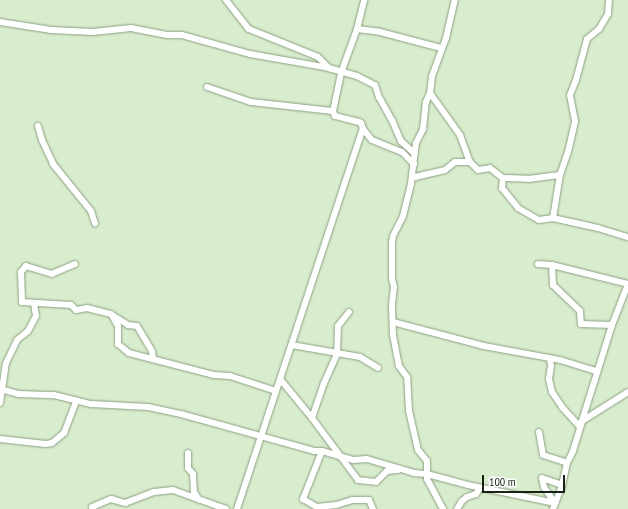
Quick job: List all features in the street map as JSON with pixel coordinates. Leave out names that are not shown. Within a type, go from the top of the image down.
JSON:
[{"type":"street","points":[[226,0],[248,29],[318,57],[329,68]]},
{"type":"street","points":[[237,509],[263,436],[276,391],[363,129],[362,123],[335,116],[333,111],[341,73],[357,29],[364,0]]},
{"type":"street","points":[[443,509],[430,486],[427,474],[428,461],[418,450],[407,395],[407,377],[399,366],[393,336],[392,305],[394,286],[392,279],[392,243],[393,236],[403,216],[414,164],[416,143],[423,130],[426,102],[430,93],[432,76],[449,25],[455,0]]},
{"type":"street","points":[[552,218],[560,175],[568,152],[575,120],[570,95],[576,80],[587,39],[599,29],[608,14],[609,0]]},
{"type":"street","points":[[0,22],[51,30],[93,32],[132,28],[182,35],[250,54],[329,68],[341,73],[357,76],[375,84],[378,97],[392,120],[401,142],[414,153]]},
{"type":"street","points":[[357,29],[380,32],[441,48]]},
{"type":"street","points":[[207,87],[251,102],[333,111]]},
{"type":"street","points":[[430,93],[447,114],[460,135],[470,162],[478,170],[490,168],[503,178],[528,179],[560,175]]},
{"type":"street","points":[[38,126],[42,140],[53,164],[91,211],[95,223]]},
{"type":"street","points":[[363,129],[372,140],[388,148],[402,152],[414,164]]},
{"type":"street","points":[[412,175],[415,177],[445,170],[456,162],[470,162]]},
{"type":"street","points":[[503,178],[502,188],[518,208],[538,220],[552,218],[598,228],[628,237]]},
{"type":"street","points":[[75,264],[52,274],[26,266],[21,272],[22,302],[71,306],[76,310],[87,308],[111,314],[128,325],[137,326],[152,351],[153,358]]},
{"type":"street","points":[[538,264],[552,265],[628,284],[612,325],[573,450],[567,462],[562,485],[554,506]]},
{"type":"street","points":[[552,265],[553,285],[580,311],[582,324],[612,325]]},
{"type":"street","points":[[0,402],[6,363],[17,340],[28,331],[36,316],[34,303]]},
{"type":"street","points":[[312,418],[324,383],[337,354],[338,326],[349,312]]},
{"type":"street","points":[[111,314],[118,326],[118,344],[121,348],[134,356],[153,358],[214,375],[239,378],[276,391]]},
{"type":"street","points":[[393,322],[484,346],[550,358],[597,371]]},
{"type":"street","points":[[292,345],[360,357],[378,368]]},
{"type":"street","points":[[550,358],[552,366],[549,379],[552,392],[562,407],[581,424]]},
{"type":"street","points":[[280,379],[312,418],[358,480],[376,482],[387,471],[402,470]]},
{"type":"street","points":[[1,389],[19,394],[54,396],[91,404],[148,408],[263,436],[297,447],[322,451],[353,460],[368,460],[402,470],[427,474],[554,506]]},
{"type":"street","points":[[581,424],[628,392]]},
{"type":"street","points":[[0,439],[46,444],[52,443],[64,433],[76,401]]},
{"type":"street","points":[[538,432],[543,455],[567,462]]},
{"type":"street","points":[[322,451],[303,499],[317,507],[336,505],[352,500],[368,500],[373,509]]},
{"type":"street","points":[[188,453],[188,468],[193,474],[194,492],[199,500]]},
{"type":"street","points":[[554,506],[544,487],[542,478],[562,485]]},
{"type":"street","points":[[457,509],[467,497],[476,494],[480,488]]},
{"type":"street","points":[[93,509],[92,507],[111,499],[125,503],[154,492],[173,490],[226,509]]}]
